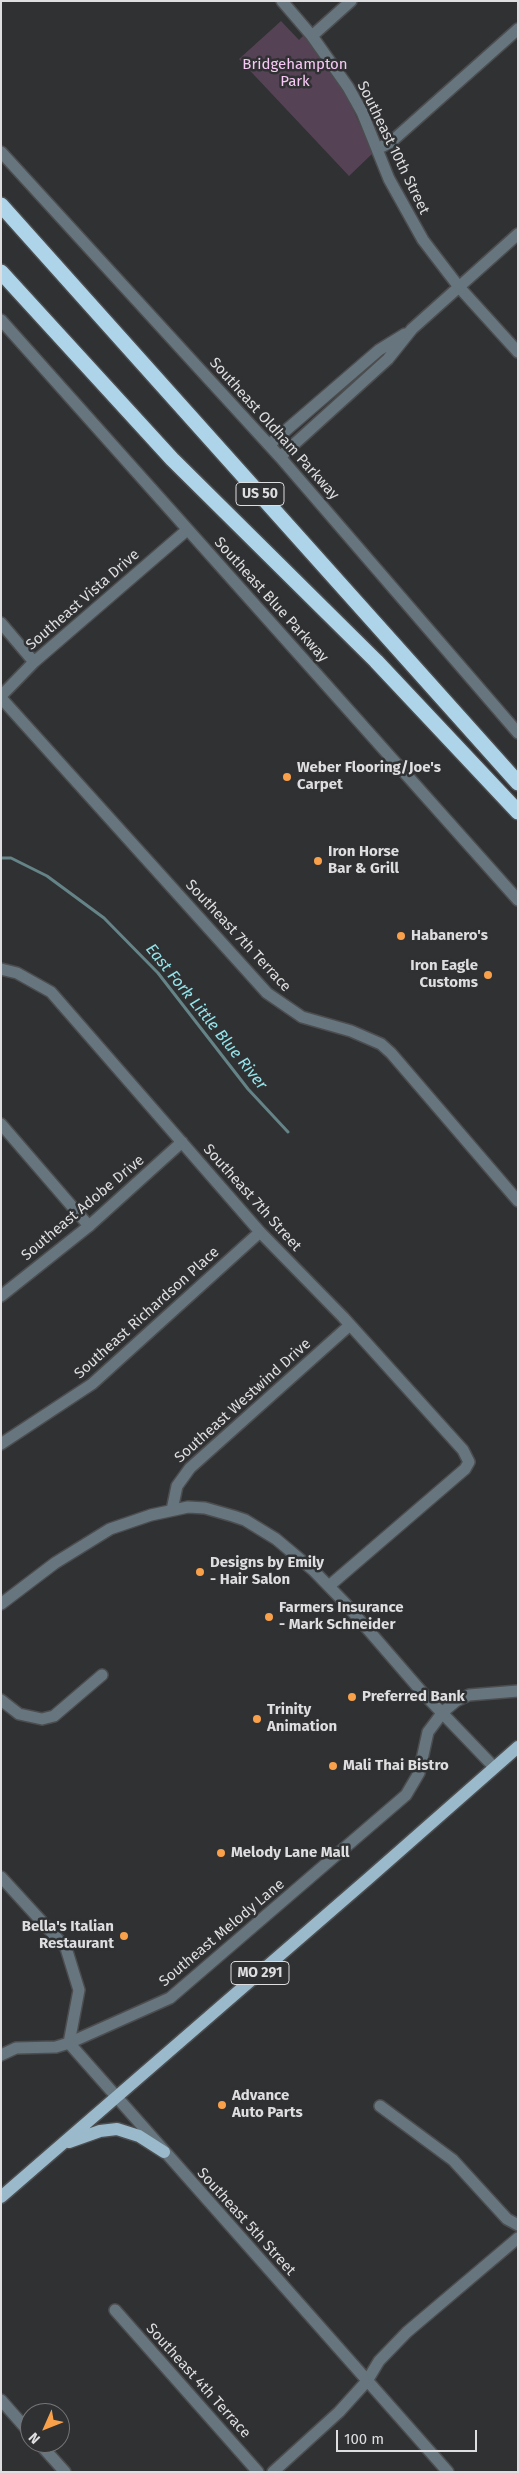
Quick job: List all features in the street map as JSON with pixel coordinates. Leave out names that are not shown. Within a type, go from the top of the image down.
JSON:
[{"type":"highway","name":"US 50","points":[[1,205],[518,783]]},
{"type":"highway","name":"US 50","points":[[1,272],[172,459],[376,661],[518,812]]},
{"type":"main road","name":"MO 291","points":[[1,2197],[369,1878],[518,1746]]},
{"type":"main road","points":[[62,2144],[100,2130],[117,2129],[139,2136],[164,2152]]},
{"type":"street","name":"Southeast 10th Street","points":[[282,1],[312,36],[348,87],[389,179],[412,223],[459,287],[518,352]]},
{"type":"street","points":[[312,36],[351,1]]},
{"type":"street","points":[[377,149],[391,142],[518,29]]},
{"type":"street","name":"Southeast Oldham Parkway","points":[[1,152],[270,444],[518,732]]},
{"type":"street","points":[[280,456],[388,359],[412,329],[518,234]]},
{"type":"street","name":"Southeast Blue Parkway","points":[[1,320],[518,900]]},
{"type":"street","points":[[270,444],[378,350],[412,329]]},
{"type":"street","name":"Southeast Vista Drive","points":[[1,697],[34,662],[187,530]]},
{"type":"street","points":[[1,623],[34,662]]},
{"type":"street","name":"Southeast 7th Terrace","points":[[1,697],[267,993],[302,1017],[351,1031],[380,1044],[396,1058],[518,1201]]},
{"type":"street","name":"Southeast 7th Street","points":[[1,969],[17,973],[51,992],[260,1232],[350,1325],[463,1450],[469,1462],[460,1474],[329,1586]]},
{"type":"street","points":[[1,1124],[89,1226]]},
{"type":"street","name":"Southeast Adobe Drive","points":[[1,1296],[89,1226],[182,1142]]},
{"type":"street","name":"Southeast Richardson Place","points":[[1,1444],[92,1384],[260,1232]]},
{"type":"street","name":"Southeast Westwind Drive","points":[[172,1510],[177,1486],[190,1468],[350,1325]]},
{"type":"street","points":[[1,1604],[55,1563],[110,1529],[188,1507],[205,1508],[245,1520],[276,1539],[329,1586],[394,1661],[494,1767]]},
{"type":"street","points":[[1,1700],[19,1714],[42,1719],[54,1716],[102,1675]]},
{"type":"street","name":"Southeast Melody Lane","points":[[69,2043],[170,1998],[406,1795],[419,1773],[428,1732],[442,1712],[456,1700],[469,1695],[518,1691]]},
{"type":"street","points":[[1,1877],[66,1948],[80,1990],[69,2043],[56,2047],[16,2048],[1,2055]]},
{"type":"street","name":"Southeast 5th Street","points":[[69,2043],[448,2472]]},
{"type":"street","points":[[380,2106],[453,2160],[507,2219],[518,2225]]},
{"type":"street","points":[[273,2472],[331,2420],[367,2382],[374,2367],[407,2332],[518,2238]]},
{"type":"street","name":"Southeast 4th Terrace","points":[[115,2310],[258,2472]]},
{"type":"street","points":[[1,2400],[20,2422]]},
{"type":"street","points":[[48,2453],[65,2472]]},
{"type":"green space","name":"Bridgehampton Park","points":[[281,21],[299,40],[303,36],[311,43],[345,92],[373,153],[349,176],[239,59]]},
{"type":"waterway","name":"East Fork Little Blue River","points":[[1,858],[11,858],[47,876],[104,918],[158,973],[248,1089],[288,1132]]},
{"type":"place","name":"Weber Flooring/Joe's Carpet","points":[[287,777]]},
{"type":"place","name":"Iron Horse Bar & Grill","points":[[318,861]]},
{"type":"place","name":"Habanero's","points":[[401,936]]},
{"type":"place","name":"Iron Eagle Customs","points":[[488,975]]},
{"type":"place","name":"Designs by Emily - Hair Salon","points":[[200,1572]]},
{"type":"place","name":"Farmers Insurance - Mark Schneider","points":[[269,1617]]},
{"type":"place","name":"Preferred Bank","points":[[352,1697]]},
{"type":"place","name":"Trinity Animation","points":[[257,1719]]},
{"type":"place","name":"Mali Thai Bistro","points":[[333,1766]]},
{"type":"place","name":"Melody Lane Mall","points":[[221,1853]]},
{"type":"place","name":"Bella's Italian Restaurant","points":[[124,1936]]},
{"type":"place","name":"Advance Auto Parts","points":[[222,2105]]}]
